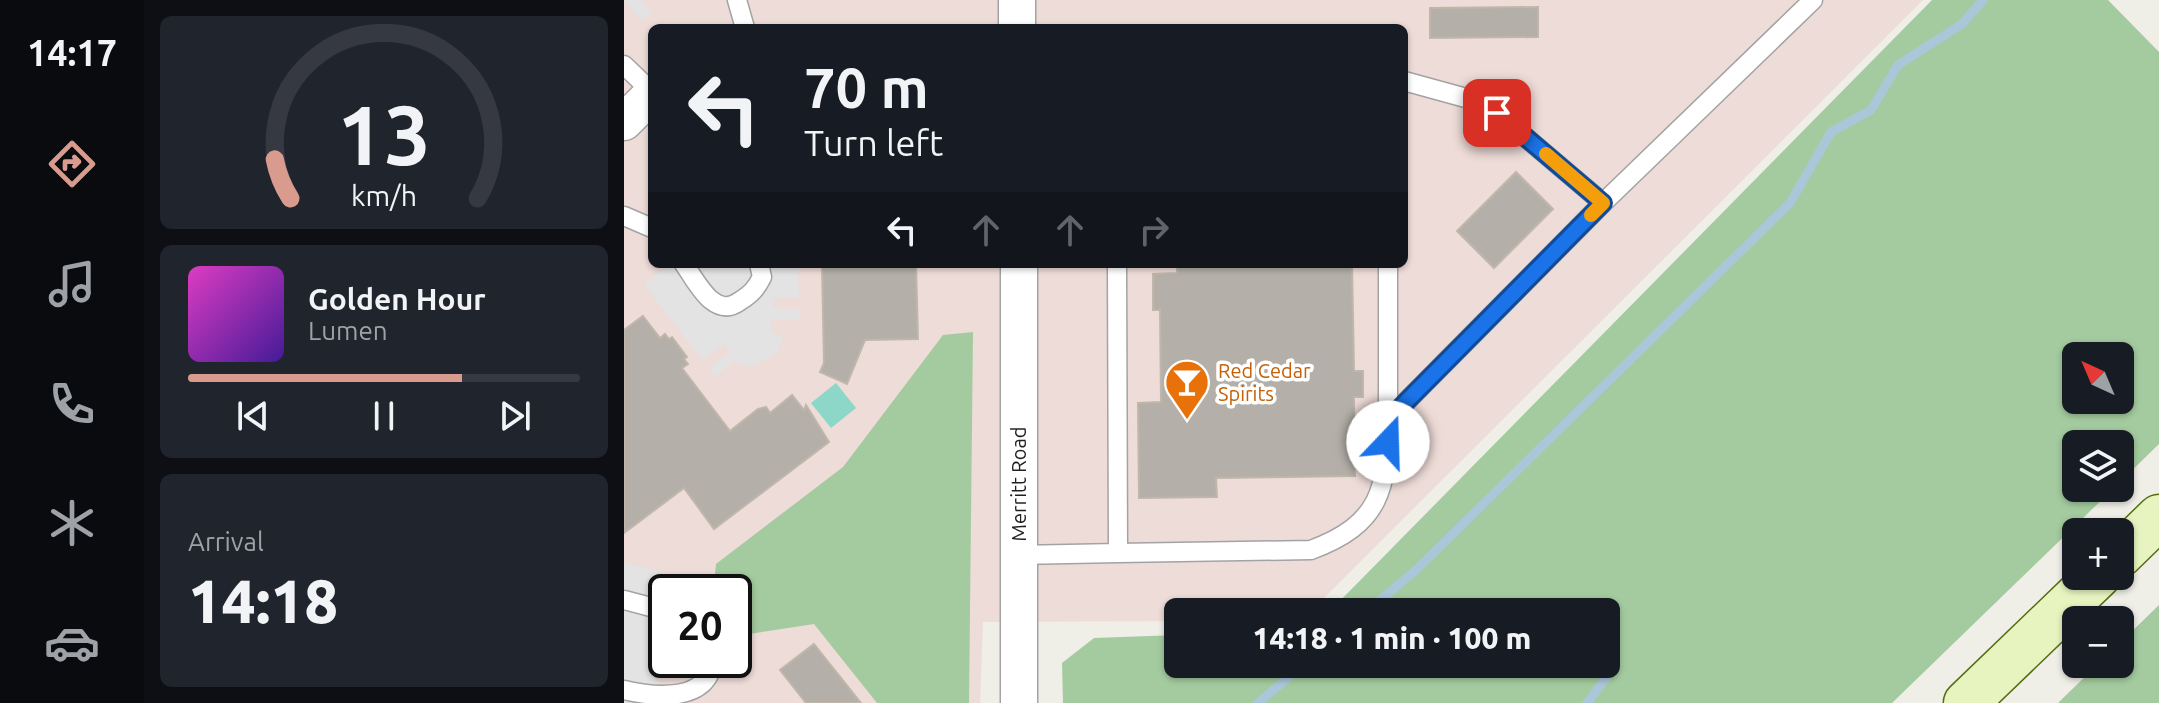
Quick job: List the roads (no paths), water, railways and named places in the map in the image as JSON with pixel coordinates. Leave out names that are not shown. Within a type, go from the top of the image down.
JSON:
[{"type":"main road","points":[[2134,541],[2159,517]]},
{"type":"main road","points":[[1966,703],[2083,590]]},
{"type":"street","points":[[1017,0],[1017,24]]},
{"type":"street","points":[[624,122],[648,97]]},
{"type":"street","name":"Merritt Road","points":[[1019,268],[1019,703]]},
{"type":"lane","points":[[737,0],[744,24]]},
{"type":"lane","points":[[1388,420],[1603,203],[1813,0]]},
{"type":"lane","points":[[624,65],[648,89]]},
{"type":"lane","points":[[1408,82],[1466,98],[1497,113],[1603,203]]},
{"type":"lane","points":[[624,216],[648,226]]},
{"type":"lane","points":[[687,268],[712,302],[722,308],[734,306],[756,290],[762,277],[760,268]]},
{"type":"lane","points":[[1117,268],[1118,553]]},
{"type":"lane","points":[[1018,555],[1311,550],[1339,539],[1363,521],[1381,496],[1387,464],[1388,268]]},
{"type":"lane","points":[[624,600],[648,606]]},
{"type":"lane","points":[[624,690],[670,698],[690,693],[707,678]]},
{"type":"waterway","points":[[1383,598],[1416,570],[1790,203],[1831,132],[1871,110],[1898,65],[1962,24],[1983,0]]},
{"type":"waterway","points":[[1258,703],[1287,678]]},
{"type":"waterway","points":[[1587,703],[1606,678]]},
{"type":"place","name":"Red Cedar Spirits","points":[[1187,421]]}]
